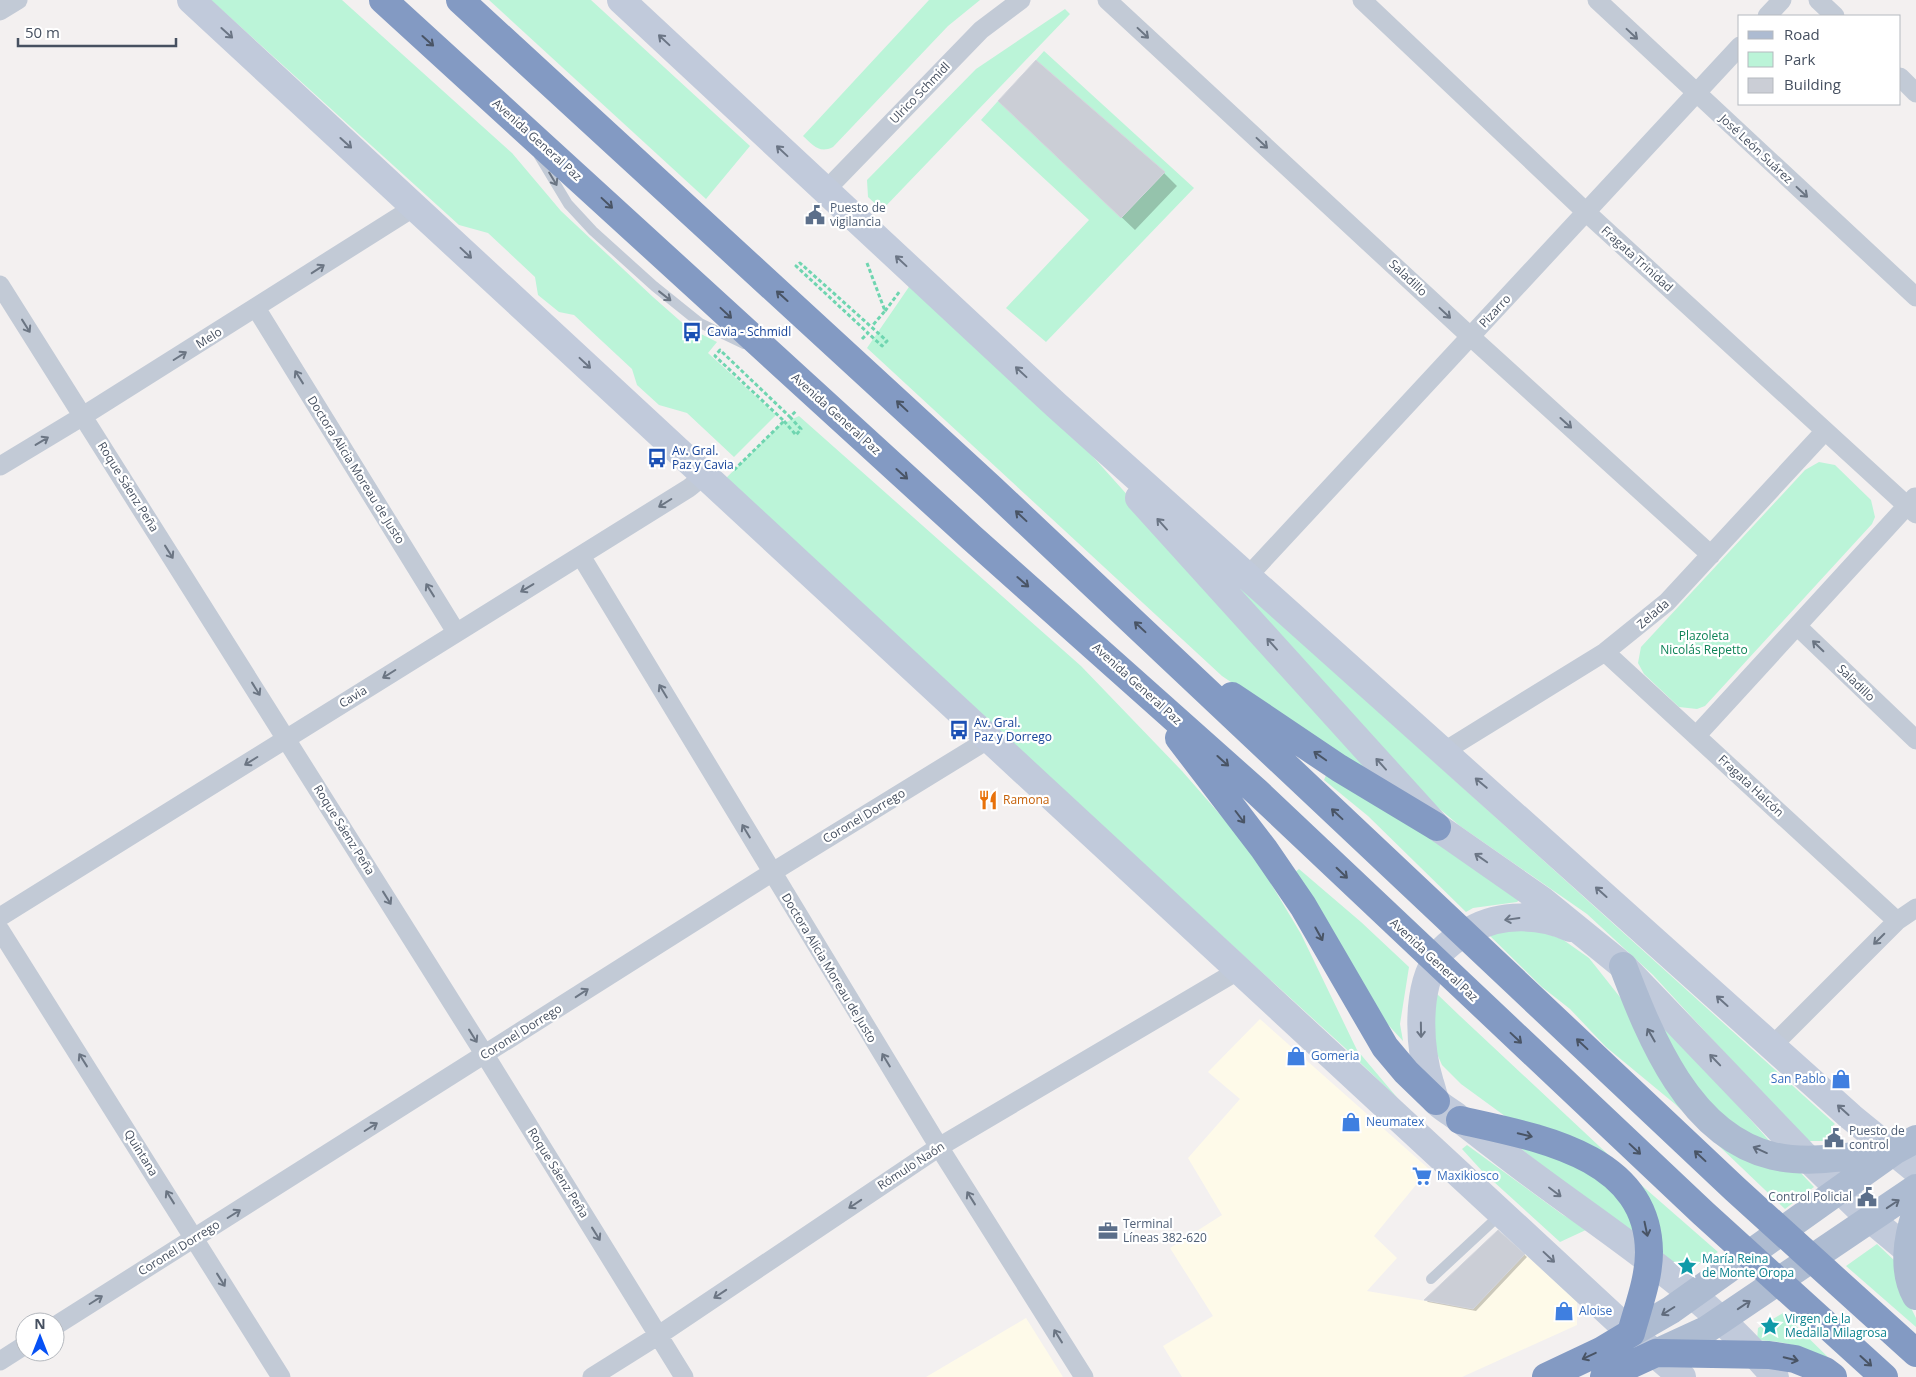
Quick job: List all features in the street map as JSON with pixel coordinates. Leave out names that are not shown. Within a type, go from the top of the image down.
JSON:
[{"type":"highway","points":[[460,0],[1176,660],[1735,1190],[1916,1353]]},
{"type":"highway","name":"Avenida General Paz","points":[[385,3],[980,544],[1136,681],[1256,791],[1703,1213],[1884,1377]]},
{"type":"highway","points":[[1176,660],[1339,768],[1437,826]]},
{"type":"highway","points":[[1136,681],[1264,849],[1297,898],[1385,1047],[1406,1072],[1436,1101]]},
{"type":"highway","points":[[1460,1120],[1557,1145],[1589,1159],[1613,1175],[1629,1191],[1644,1219],[1649,1254],[1643,1292],[1631,1333],[1601,1351],[1546,1377]]},
{"type":"highway","points":[[1604,1377],[1656,1353],[1769,1355],[1795,1359],[1824,1371],[1832,1377]]},
{"type":"main road","points":[[1623,966],[1646,1025],[1677,1080],[1695,1106],[1719,1129],[1772,1156],[1818,1158],[1905,1145]]},
{"type":"main road","points":[[1631,1333],[1671,1310],[1905,1145]]},
{"type":"main road","points":[[1656,1353],[1706,1330],[1916,1188]]},
{"type":"main road","points":[[1916,1212],[1910,1229],[1907,1252],[1909,1274],[1916,1296]]},
{"type":"street","points":[[0,11],[18,0]]},
{"type":"street","points":[[191,0],[416,206],[1631,1333],[1682,1377]]},
{"type":"street","points":[[622,0],[1056,405],[1249,575],[1851,1117],[1905,1145],[1916,1170]]},
{"type":"street","name":"Ulrico Schmidl","points":[[825,191],[981,30],[1020,0]]},
{"type":"street","name":"Saladillo","points":[[1107,0],[1471,337],[1711,554]]},
{"type":"street","name":"Fragata Trinidad","points":[[1362,0],[1586,212],[1825,431],[1913,505]]},
{"type":"street","name":"José León Suárez","points":[[1597,0],[1916,297]]},
{"type":"street","points":[[1768,15],[1782,0]]},
{"type":"street","points":[[1818,0],[1834,15]]},
{"type":"street","name":"Pizarro","points":[[1249,575],[1738,48]]},
{"type":"street","points":[[1901,78],[1916,93]]},
{"type":"street","name":"Melo","points":[[0,466],[256,308],[416,206]]},
{"type":"street","name":"Roque Sáenz Peña","points":[[0,285],[287,738],[684,1377]]},
{"type":"street","name":"Doctora Alicia Moreau de Justo","points":[[256,308],[456,632]]},
{"type":"street","points":[[1056,405],[1437,826],[1543,901],[1591,938],[1623,966],[1802,1153],[1848,1198],[1916,1257]]},
{"type":"street","name":"Zelada","points":[[1444,752],[1605,652],[1667,602],[1825,431]]},
{"type":"street","name":"Cavia","points":[[0,918],[689,488],[711,480]]},
{"type":"street","points":[[1696,736],[1797,626],[1913,505]]},
{"type":"street","name":"Doctora Alicia Moreau de Justo","points":[[581,556],[939,1147],[1084,1377]]},
{"type":"street","name":"Saladillo","points":[[1797,626],[1916,740]]},
{"type":"street","name":"Fragata Halcón","points":[[1605,652],[1897,921]]},
{"type":"street","name":"Coronel Dorrego","points":[[65,1320],[771,872],[989,739]]},
{"type":"street","points":[[1772,1046],[1897,921],[1916,908]]},
{"type":"street","points":[[1591,938],[1553,920],[1527,918],[1478,926],[1450,942],[1438,956],[1422,1004],[1420,1033],[1424,1062],[1436,1101],[1579,1211],[1656,1265],[1716,1317],[1775,1377]]},
{"type":"street","name":"Quintana","points":[[0,930],[196,1238],[281,1377]]},
{"type":"street","name":"Rómulo Naón","points":[[592,1377],[659,1335],[939,1147],[1240,970]]},
{"type":"street","points":[[0,1361],[15,1351]]},
{"type":"lane","points":[[1431,1279],[1502,1213]]},
{"type":"path","points":[[865,258],[885,311],[872,326]]},
{"type":"path","points":[[800,263],[888,341],[882,346],[870,334]]},
{"type":"path","points":[[715,356],[796,435],[802,429],[790,417]]},
{"type":"path","points":[[711,480],[784,422]]},
{"type":"shaded area","points":[[1260,1019],[1429,1169],[1374,1236],[1397,1258],[1367,1291],[1473,1309],[1525,1254],[1577,1302],[1577,1325],[1462,1377],[1182,1377],[1163,1346],[1213,1316],[1170,1248],[1222,1215],[1188,1158],[1240,1099],[1208,1072]]},
{"type":"shaded area","points":[[1026,1318],[1063,1377],[926,1377]]},
{"type":"green space","points":[[211,0],[342,0],[512,153],[561,211],[653,297],[687,327],[717,342],[708,353],[776,415],[734,457],[687,413],[659,405],[637,385],[632,369],[574,315],[559,312],[538,295],[535,277],[488,233],[459,225]]},
{"type":"green space","points":[[489,0],[591,0],[750,146],[706,199]]},
{"type":"green space","points":[[929,0],[980,0],[948,26],[833,147],[824,150],[813,145],[803,136]]},
{"type":"green space","points":[[1065,9],[1070,14],[882,210],[868,197],[867,180],[976,69]]},
{"type":"green space","points":[[1044,51],[1194,188],[1046,342],[1006,308],[1089,220],[981,120],[998,101],[1121,218],[1165,172],[1036,60]]},
{"type":"green space","points":[[913,281],[1052,411],[1393,791],[1222,676],[867,348]]},
{"type":"green space","points":[[799,416],[1081,666],[1182,771],[1251,850],[1301,934],[1357,1050],[1400,1101],[1344,1047],[723,481],[780,425]]},
{"type":"green space","name":"Plazoleta Nicolás Repetto","points":[[1819,462],[1835,465],[1871,500],[1875,517],[1872,524],[1705,706],[1697,709],[1679,707],[1644,674],[1638,663],[1641,647],[1805,470]]},
{"type":"green space","points":[[1223,571],[1835,1124],[1831,1127],[1832,1133],[1824,1141],[1806,1141],[1653,975],[1587,914],[1460,826],[1418,791]]},
{"type":"green space","points":[[1327,773],[1522,897],[1517,902],[1473,908],[1466,912],[1368,816],[1324,780]]},
{"type":"green space","points":[[1299,869],[1361,922],[1409,967],[1400,1024],[1403,1041],[1380,1016],[1294,873]]},
{"type":"green space","points":[[1511,928],[1538,931],[1562,939],[1589,958],[1627,1006],[1655,1066],[1799,1171],[1814,1187],[1785,1209],[1675,1104],[1606,1047],[1570,1009],[1542,987],[1487,933]]},
{"type":"green space","points":[[1436,993],[1615,1161],[1568,1135],[1509,1119],[1461,1084],[1442,1065],[1430,1038]]},
{"type":"green space","points":[[1657,1014],[1773,1145],[1747,1136],[1730,1126],[1703,1100],[1682,1067]]},
{"type":"green space","points":[[1508,1138],[1584,1165],[1624,1201],[1638,1236],[1578,1195]]},
{"type":"green space","points":[[1467,1145],[1563,1215],[1588,1229],[1560,1242],[1483,1172],[1462,1149]]},
{"type":"green space","points":[[1631,1176],[1718,1252],[1685,1273],[1660,1253],[1659,1232],[1656,1222]]},
{"type":"green space","points":[[1877,1244],[1896,1262],[1900,1286],[1916,1318],[1916,1327],[1846,1266]]},
{"type":"green space","points":[[1783,1313],[1836,1365],[1798,1346],[1757,1340],[1758,1328]]},
{"type":"building","points":[[1036,60],[1165,172],[1121,218],[998,101]]},
{"type":"building","points":[[1498,1230],[1525,1254],[1473,1309],[1424,1300]]},
{"type":"place","name":"Puesto de vigilancia","points":[[815,215]]},
{"type":"place","name":"Cavia - Schmidl","points":[[692,332]]},
{"type":"place","name":"Av. Gral. Paz y Cavia","points":[[657,458]]},
{"type":"place","name":"Av. Gral. Paz y Dorrego","points":[[959,730]]},
{"type":"place","name":"Ramona","points":[[988,800]]},
{"type":"place","name":"Gomeria","points":[[1296,1056]]},
{"type":"place","name":"San Pablo","points":[[1841,1079]]},
{"type":"place","name":"Neumatex","points":[[1351,1122]]},
{"type":"place","name":"Puesto de control","points":[[1834,1138]]},
{"type":"place","name":"Maxikiosco","points":[[1422,1176]]},
{"type":"place","name":"Control Policial","points":[[1867,1197]]},
{"type":"place","name":"Terminal Líneas 382-620","points":[[1108,1231]]},
{"type":"place","name":"María Reina de Monte Oropa","points":[[1687,1266]]},
{"type":"place","name":"Aloise","points":[[1564,1311]]},
{"type":"place","name":"Virgen de la Medalla Milagrosa","points":[[1770,1326]]}]
